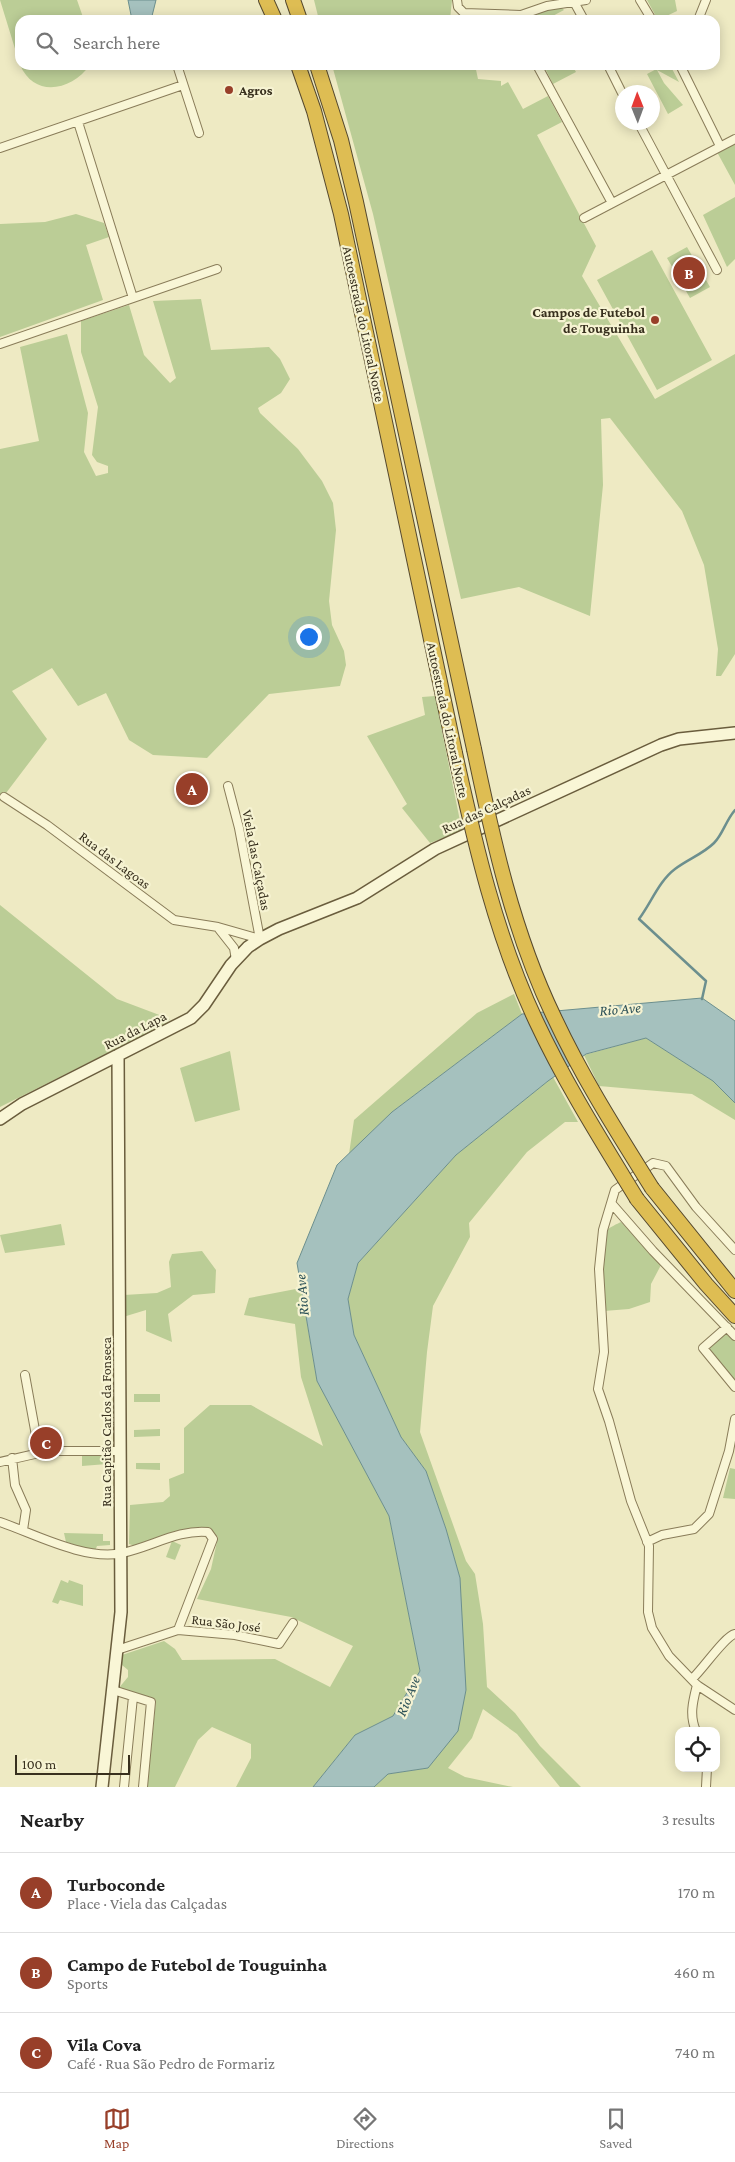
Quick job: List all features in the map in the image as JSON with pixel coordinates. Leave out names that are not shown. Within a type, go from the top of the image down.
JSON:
[{"type":"highway","points":[[266,0],[273,15]]},
{"type":"highway","points":[[275,0],[281,15]]},
{"type":"highway","points":[[293,0],[298,15]]},
{"type":"highway","name":"Autoestrada do Litoral Norte","points":[[300,70],[314,111],[341,214],[477,855],[503,938],[535,1020],[576,1100],[637,1199],[706,1284],[731,1321]]},
{"type":"highway","name":"Autoestrada do Litoral Norte","points":[[319,70],[341,140],[356,202],[496,852],[520,933],[553,1016],[594,1096],[652,1188],[735,1291]]},
{"type":"main road","name":"Rua das Calçadas","points":[[260,940],[279,928],[357,898],[435,849],[661,745],[679,739],[735,733]]},
{"type":"main road","name":"Rua da Lapa","points":[[0,1119],[22,1104],[190,1018],[204,1004],[236,960],[260,940]]},
{"type":"main road","name":"Rua Capitão Carlos da Fonseca","points":[[102,1787],[121,1612],[118,1055]]},
{"type":"street","points":[[457,0],[458,7],[464,13],[492,15]]},
{"type":"street","points":[[525,15],[547,6],[586,0]]},
{"type":"street","points":[[640,0],[649,15]]},
{"type":"street","points":[[700,15],[706,0]]},
{"type":"street","points":[[574,1],[581,15]]},
{"type":"street","points":[[178,70],[199,132]]},
{"type":"street","points":[[541,70],[612,203]]},
{"type":"street","points":[[610,70],[618,85]]},
{"type":"street","points":[[682,70],[720,146]]},
{"type":"street","points":[[0,148],[183,85]]},
{"type":"street","points":[[78,122],[133,298]]},
{"type":"street","points":[[642,130],[717,270]]},
{"type":"street","points":[[584,218],[735,139]]},
{"type":"street","points":[[0,344],[217,269]]},
{"type":"street","name":"Viela das Calçadas","points":[[228,786],[239,828],[260,940]]},
{"type":"street","name":"Rua das Lagoas","points":[[4,797],[47,825],[174,920],[218,928],[260,940]]},
{"type":"street","points":[[218,928],[234,948],[236,960]]},
{"type":"street","points":[[735,1250],[696,1207],[666,1166],[653,1163],[616,1190],[603,1230],[600,1269],[604,1352],[598,1389],[630,1501],[648,1542],[648,1612],[652,1628],[669,1656],[695,1682],[735,1710]]},
{"type":"street","points":[[612,1204],[653,1251],[731,1321],[735,1336]]},
{"type":"street","points":[[731,1321],[703,1348],[735,1387]]},
{"type":"street","points":[[25,1375],[38,1452]]},
{"type":"street","points":[[648,1542],[662,1535],[694,1529],[709,1514],[729,1451],[735,1419]]},
{"type":"street","points":[[0,1462],[38,1452],[121,1451]]},
{"type":"street","points":[[12,1458],[15,1485],[26,1510],[23,1530]]},
{"type":"street","points":[[0,1522],[88,1554],[121,1554],[181,1535],[199,1531],[208,1532],[213,1539],[178,1630]]},
{"type":"street","name":"Rua São José","points":[[117,1650],[178,1630],[235,1635],[279,1644],[293,1623]]},
{"type":"street","points":[[695,1727],[691,1705],[695,1682],[724,1639],[735,1634]]},
{"type":"street","points":[[113,1690],[151,1702],[143,1787]]},
{"type":"street","points":[[124,1787],[133,1697]]},
{"type":"street","points":[[706,1772],[706,1787]]},
{"type":"green space","points":[[0,0],[77,0],[82,15],[15,15],[15,49]]},
{"type":"green space","points":[[314,0],[452,0],[450,15],[318,15]]},
{"type":"green space","points":[[647,0],[675,0],[677,11],[669,15],[655,15]]},
{"type":"green space","points":[[550,8],[562,8],[564,10],[554,15],[536,15]]},
{"type":"green space","points":[[23,70],[86,70],[74,80],[54,87],[44,87],[35,83]]},
{"type":"green space","points":[[333,70],[476,70],[478,79],[501,81],[501,86],[508,82],[523,109],[548,96],[562,122],[537,135],[596,246],[582,276],[655,399],[735,354],[735,654],[721,676],[716,676],[718,649],[704,565],[682,511],[610,418],[601,419],[603,485],[590,616],[519,587],[461,599],[373,214]]},
{"type":"green space","points":[[546,70],[575,70],[576,72],[553,84]]},
{"type":"green space","points":[[657,70],[664,83],[683,105],[668,114],[660,99],[660,85],[653,85],[647,74]]},
{"type":"green space","points":[[657,70],[673,70],[679,82]]},
{"type":"green space","points":[[735,144],[735,185],[717,152]]},
{"type":"green space","points":[[735,197],[735,259],[727,267],[703,215]]},
{"type":"green space","points":[[76,214],[104,223],[109,237],[86,245],[103,300],[0,337],[0,224],[45,222]]},
{"type":"green space","points":[[687,247],[710,287],[690,298],[667,258]]},
{"type":"green space","name":"Campos de Futebol de Touguinha","points":[[652,250],[712,360],[657,390],[597,280]]},
{"type":"green space","points":[[201,299],[211,350],[269,347],[280,359],[290,379],[281,393],[258,408],[260,413],[298,449],[322,481],[333,503],[336,530],[329,601],[332,625],[344,651],[346,665],[340,686],[269,694],[207,758],[153,755],[129,740],[106,693],[78,706],[52,668],[12,691],[47,739],[0,801],[0,449],[39,441],[20,347],[67,334],[88,413],[84,452],[96,476],[108,473],[108,466],[97,462],[92,455],[98,407],[81,352],[81,321],[129,305],[144,355],[170,383],[176,378],[153,301]]},
{"type":"green space","points":[[435,696],[462,831],[430,843],[402,808],[407,804],[367,736],[425,715],[422,697]]},
{"type":"green space","points":[[0,905],[117,999],[170,1019],[167,1023],[0,1107]]},
{"type":"green space","points":[[514,994],[522,1014],[392,1112],[349,1154],[354,1120],[477,1013]]},
{"type":"green space","points":[[646,1038],[713,1081],[735,1103],[735,1120],[692,1094],[599,1086],[584,1055]]},
{"type":"green space","points":[[230,1051],[240,1110],[195,1122],[180,1068]]},
{"type":"green space","points":[[553,1077],[578,1122],[565,1122],[527,1152],[469,1223],[470,1237],[433,1306],[420,1432],[466,1561],[475,1574],[483,1624],[487,1687],[515,1713],[540,1746],[581,1787],[560,1787],[517,1734],[483,1709],[472,1738],[448,1768],[465,1777],[513,1787],[374,1787],[388,1774],[428,1768],[460,1578],[426,1471],[401,1437],[354,1335],[348,1299],[358,1263],[456,1155]]},
{"type":"green space","points":[[621,1222],[661,1265],[651,1284],[650,1302],[629,1309],[604,1311],[603,1256],[605,1236],[608,1229]]},
{"type":"green space","points":[[61,1224],[65,1245],[5,1253],[0,1235]]},
{"type":"green space","points":[[202,1251],[216,1270],[215,1293],[193,1295],[168,1314],[172,1342],[146,1331],[146,1310],[123,1317],[124,1295],[157,1293],[171,1287],[169,1262],[172,1254]]},
{"type":"green space","points":[[301,1288],[317,1381],[389,1516],[420,1671],[393,1716],[355,1735],[313,1787],[236,1787],[251,1758],[251,1744],[212,1727],[198,1740],[175,1787],[147,1787],[156,1700],[118,1689],[128,1677],[128,1670],[122,1665],[122,1655],[164,1641],[175,1649],[182,1660],[275,1659],[330,1687],[353,1646],[291,1617],[197,1599],[211,1569],[218,1537],[207,1527],[179,1531],[135,1546],[129,1544],[130,1505],[163,1502],[170,1496],[169,1479],[184,1473],[184,1428],[210,1405],[251,1405],[323,1446],[301,1377],[295,1324],[244,1315],[249,1298]]},
{"type":"green space","points":[[724,1332],[729,1332],[735,1339],[735,1383],[709,1351],[711,1344]]},
{"type":"green space","points":[[134,1394],[160,1394],[160,1402],[134,1402]]},
{"type":"green space","points":[[160,1429],[160,1436],[134,1437],[134,1430]]},
{"type":"green space","points":[[107,1455],[107,1464],[82,1466],[82,1456]]},
{"type":"green space","points":[[136,1463],[160,1463],[160,1470],[136,1469]]},
{"type":"green space","points":[[730,1468],[735,1469],[735,1499],[723,1498]]},
{"type":"green space","points":[[64,1533],[103,1534],[103,1541],[110,1541],[110,1545],[97,1546],[95,1551],[66,1542]]},
{"type":"green space","points":[[172,1541],[181,1545],[175,1560],[166,1557]]},
{"type":"green space","points":[[61,1580],[68,1583],[69,1580],[83,1585],[83,1606],[60,1600],[58,1604],[52,1602]]},
{"type":"water","points":[[128,0],[156,0],[152,15],[131,15]]},
{"type":"water","name":"Rio Ave","points":[[702,998],[735,1021],[735,1103],[713,1081],[646,1038],[586,1054],[548,1081],[456,1155],[358,1263],[348,1299],[354,1335],[401,1437],[426,1471],[460,1578],[466,1690],[458,1731],[428,1768],[388,1774],[374,1787],[313,1787],[355,1735],[393,1716],[420,1671],[389,1516],[317,1381],[297,1263],[337,1165],[392,1112],[522,1014]]},
{"type":"waterway","points":[[702,999],[706,981],[639,919],[669,874],[714,843],[735,810]]},
{"type":"place","name":"Agros","points":[[229,90]]},
{"type":"place","name":"Campo de Futebol de Touguinha","points":[[689,273]]},
{"type":"place","name":"Campos de Futebol de Touguinha","points":[[655,320]]},
{"type":"place","name":"Turboconde","points":[[192,789]]},
{"type":"place","name":"Vila Cova","points":[[46,1443]]}]
